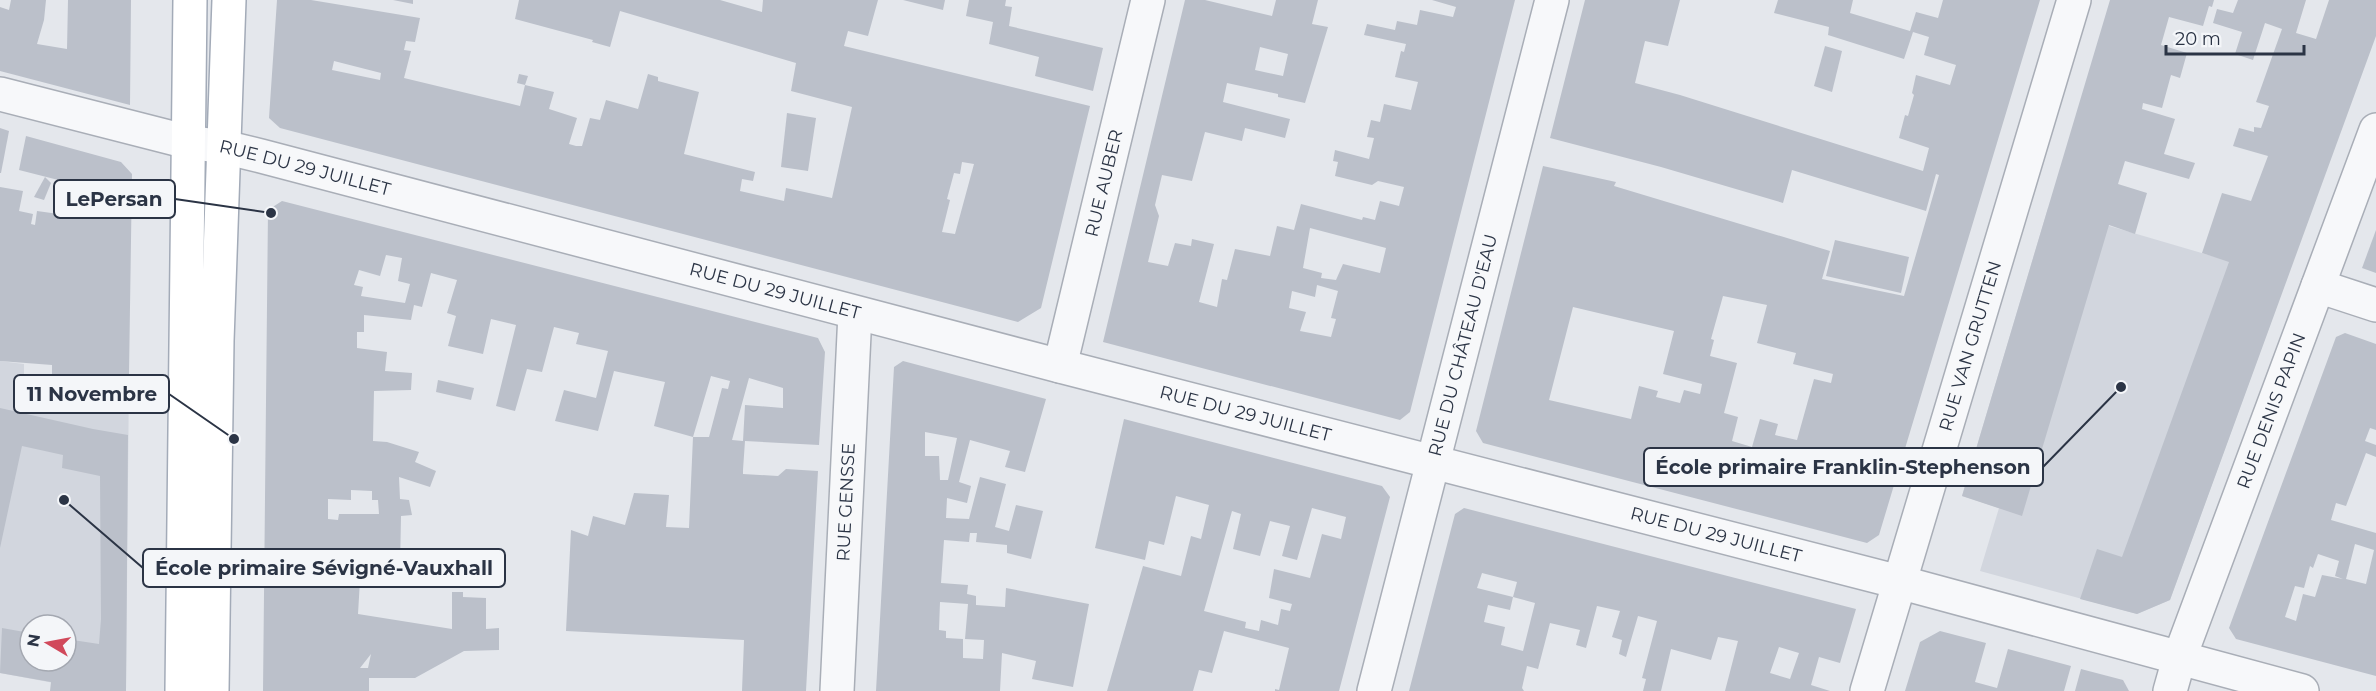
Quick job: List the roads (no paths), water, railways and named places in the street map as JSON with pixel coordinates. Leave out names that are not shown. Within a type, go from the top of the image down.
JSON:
[{"type":"main road","points":[[182,691],[190,0]]},
{"type":"main road","points":[[212,691],[216,364],[229,0]]},
{"type":"street","name":"RUE AUBER","points":[[1060,366],[1148,0]]},
{"type":"street","name":"RUE DU CHÂTEAU D'EAU","points":[[1374,691],[1552,0]]},
{"type":"street","name":"RUE VAN GRUTTEN","points":[[1867,691],[2074,0]]},
{"type":"street","name":"RUE DU 29 JUILLET","points":[[0,94],[188,142],[224,147],[855,313],[1899,582],[2302,691]]},
{"type":"street","name":"RUE DENIS PAPIN","points":[[2170,691],[2179,659],[2376,129]]},
{"type":"street","points":[[2318,286],[2376,305]]},
{"type":"street","name":"RUE GENSSE","points":[[837,691],[855,313]]},
{"type":"place","name":"LePersan","points":[[271,213]]},
{"type":"place","name":"École primaire Franklin-Stephenson","points":[[2121,387]]},
{"type":"place","name":"11 Novembre","points":[[234,439]]},
{"type":"place","name":"École primaire Sévigné-Vauxhall","points":[[64,500]]}]
